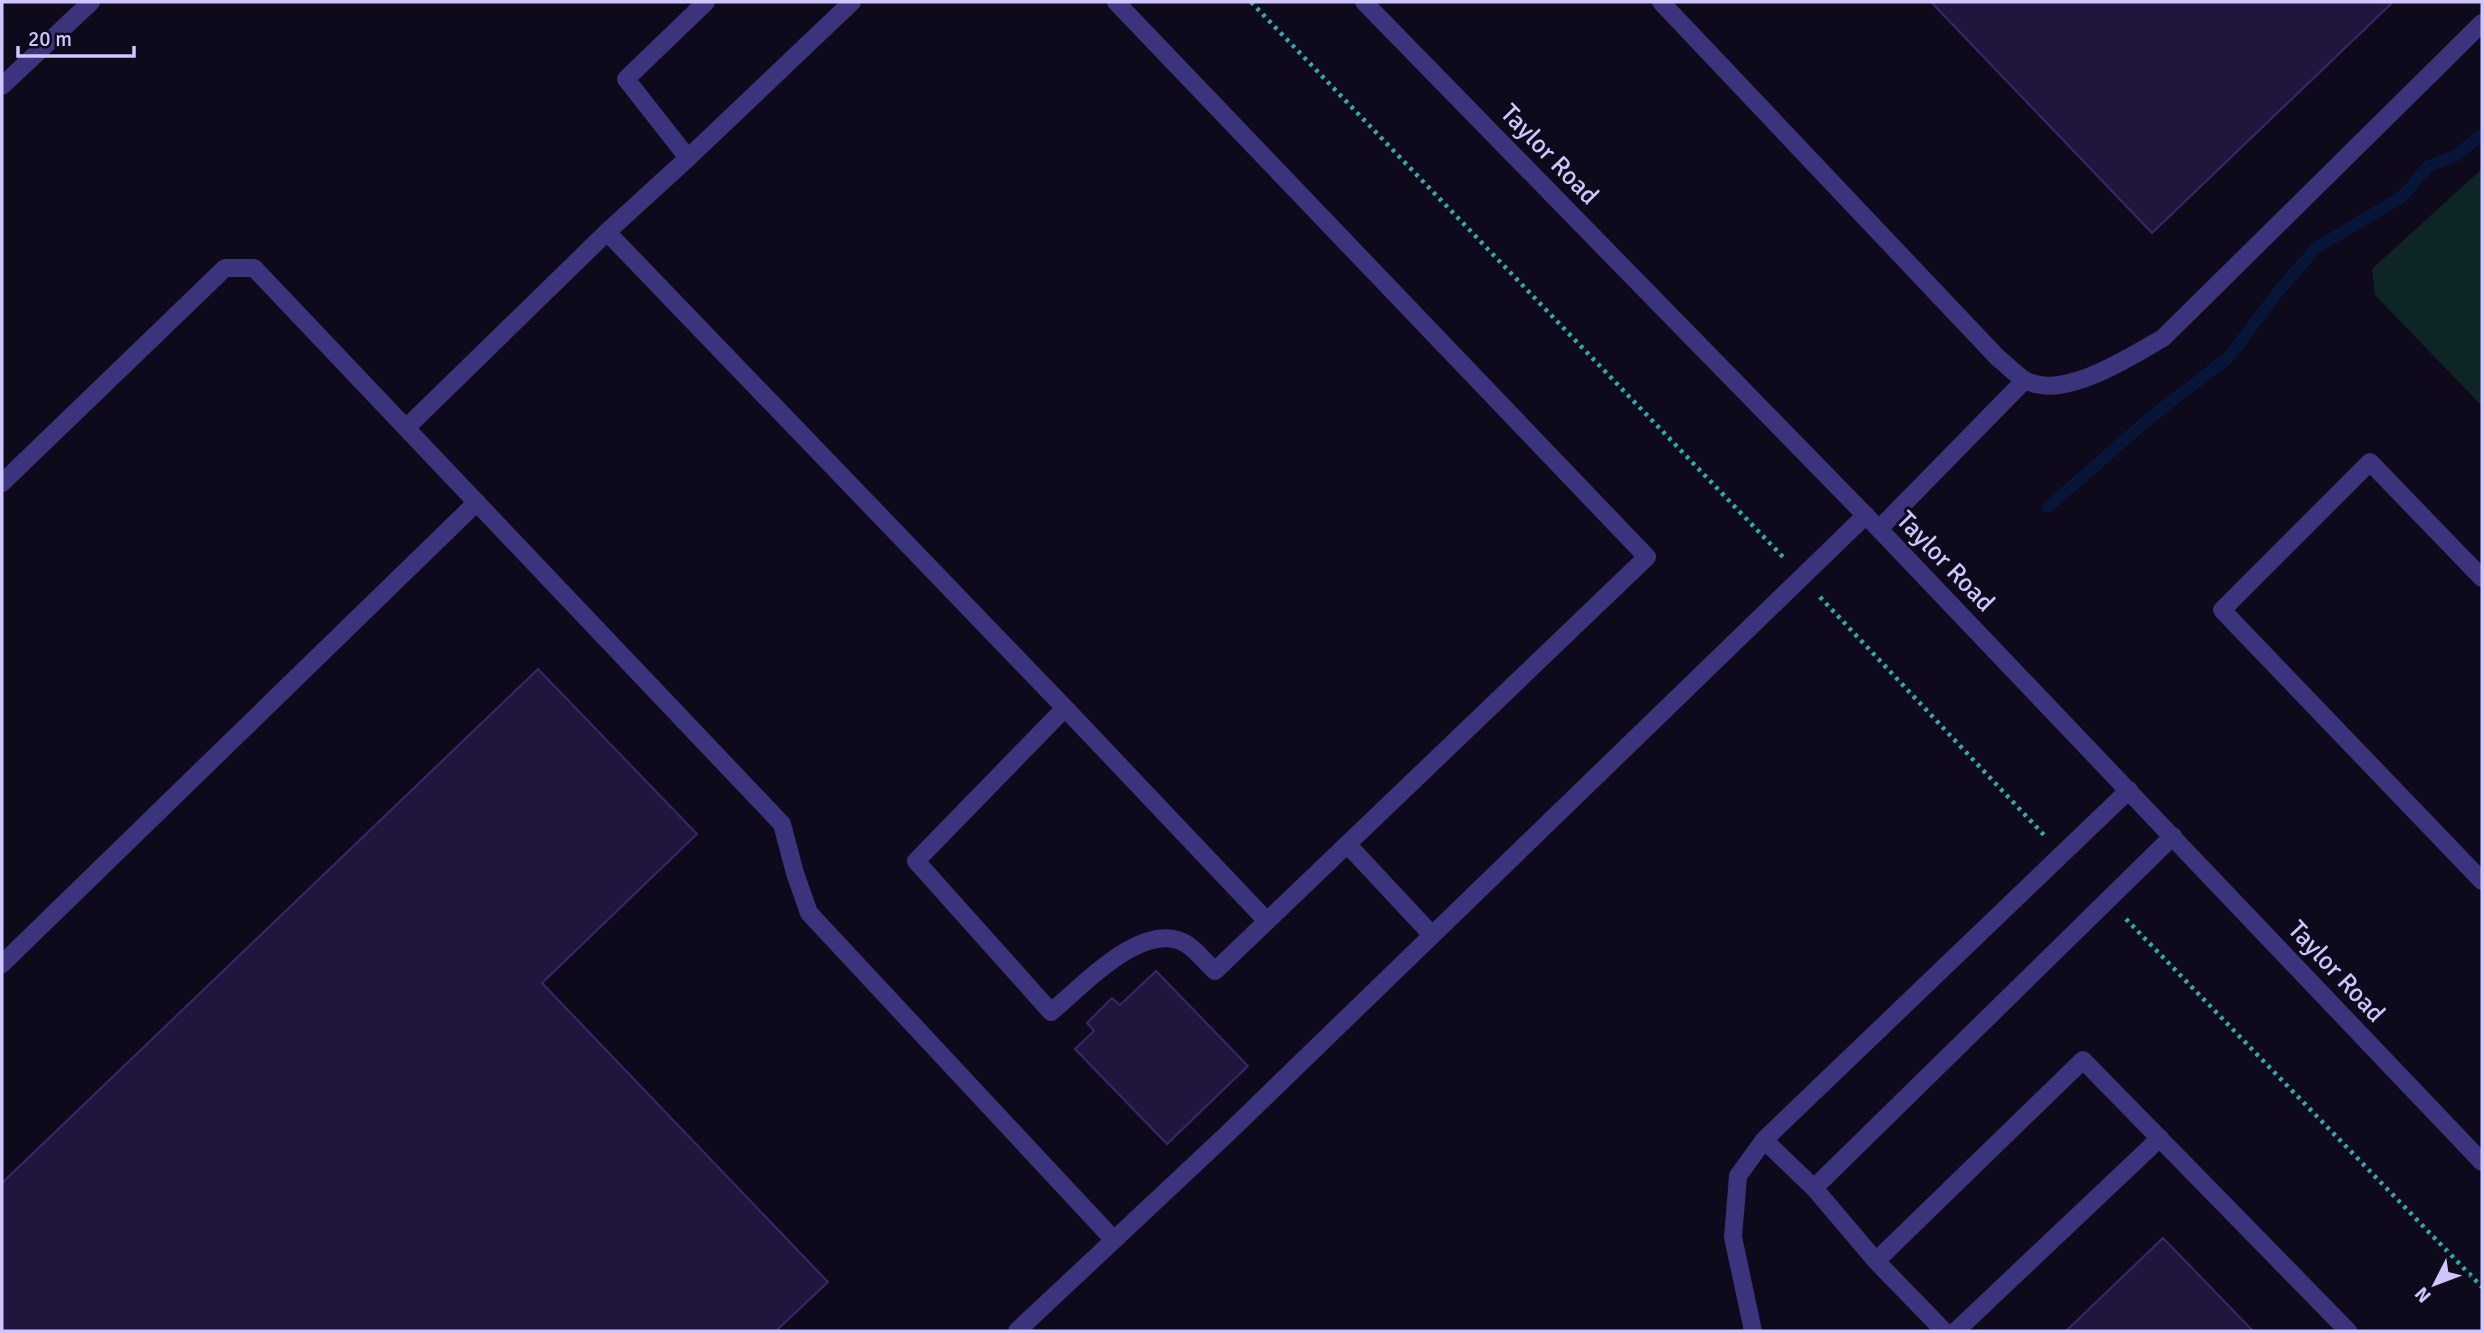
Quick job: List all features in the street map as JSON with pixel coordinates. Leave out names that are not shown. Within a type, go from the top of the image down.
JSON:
[{"type":"street","points":[[2,86],[91,2]]},
{"type":"street","points":[[688,158],[626,79],[706,2]]},
{"type":"street","points":[[406,428],[607,232],[852,2]]},
{"type":"street","points":[[1065,708],[916,861],[1051,1012],[1133,945],[1157,938],[1186,943],[1214,971],[1647,557],[1116,2]]},
{"type":"street","name":"Taylor Road","points":[[1364,2],[1866,515],[2482,1162]]},
{"type":"street","points":[[1661,2],[1945,304],[2025,380],[2047,385],[2068,383],[2113,366],[2163,338],[2482,23]]},
{"type":"street","points":[[607,232],[1267,921]]},
{"type":"street","points":[[2,483],[225,268],[254,268],[782,824],[794,873],[809,913],[1113,1239]]},
{"type":"street","points":[[1879,529],[2025,380]]},
{"type":"street","points":[[2482,578],[2370,462],[2222,610],[2482,881]]},
{"type":"street","points":[[2,964],[477,502]]},
{"type":"street","points":[[1017,1331],[1226,1135],[1866,515]]},
{"type":"street","points":[[1753,1331],[1733,1237],[1738,1176],[1764,1140],[2129,790]]},
{"type":"street","points":[[1814,1188],[2173,836]]},
{"type":"street","points":[[1348,845],[1432,935]]},
{"type":"street","points":[[1876,1261],[2083,1060],[2348,1331]]},
{"type":"street","points":[[1956,1331],[2160,1138]]},
{"type":"street","points":[[1764,1140],[1814,1188],[1876,1261],[1944,1331]]},
{"type":"path","points":[[1251,2],[1802,577],[2062,854]]},
{"type":"path","points":[[2109,899],[2482,1287]]},
{"type":"green space","points":[[2482,169],[2482,406],[2375,295],[2372,269]]},
{"type":"building","points":[[1931,2],[2393,2],[2152,233]]},
{"type":"building","points":[[538,669],[697,834],[542,983],[828,1282],[776,1331],[2,1331],[2,1183]]},
{"type":"building","points":[[1156,971],[1248,1066],[1167,1144],[1075,1049],[1094,1031],[1087,1023],[1112,998],[1120,1005]]},
{"type":"building","points":[[2163,1238],[2253,1331],[2066,1331]]},
{"type":"waterway","points":[[2048,507],[2151,417],[2229,357],[2276,294],[2316,248],[2403,196],[2427,167],[2457,155],[2482,134]]}]
